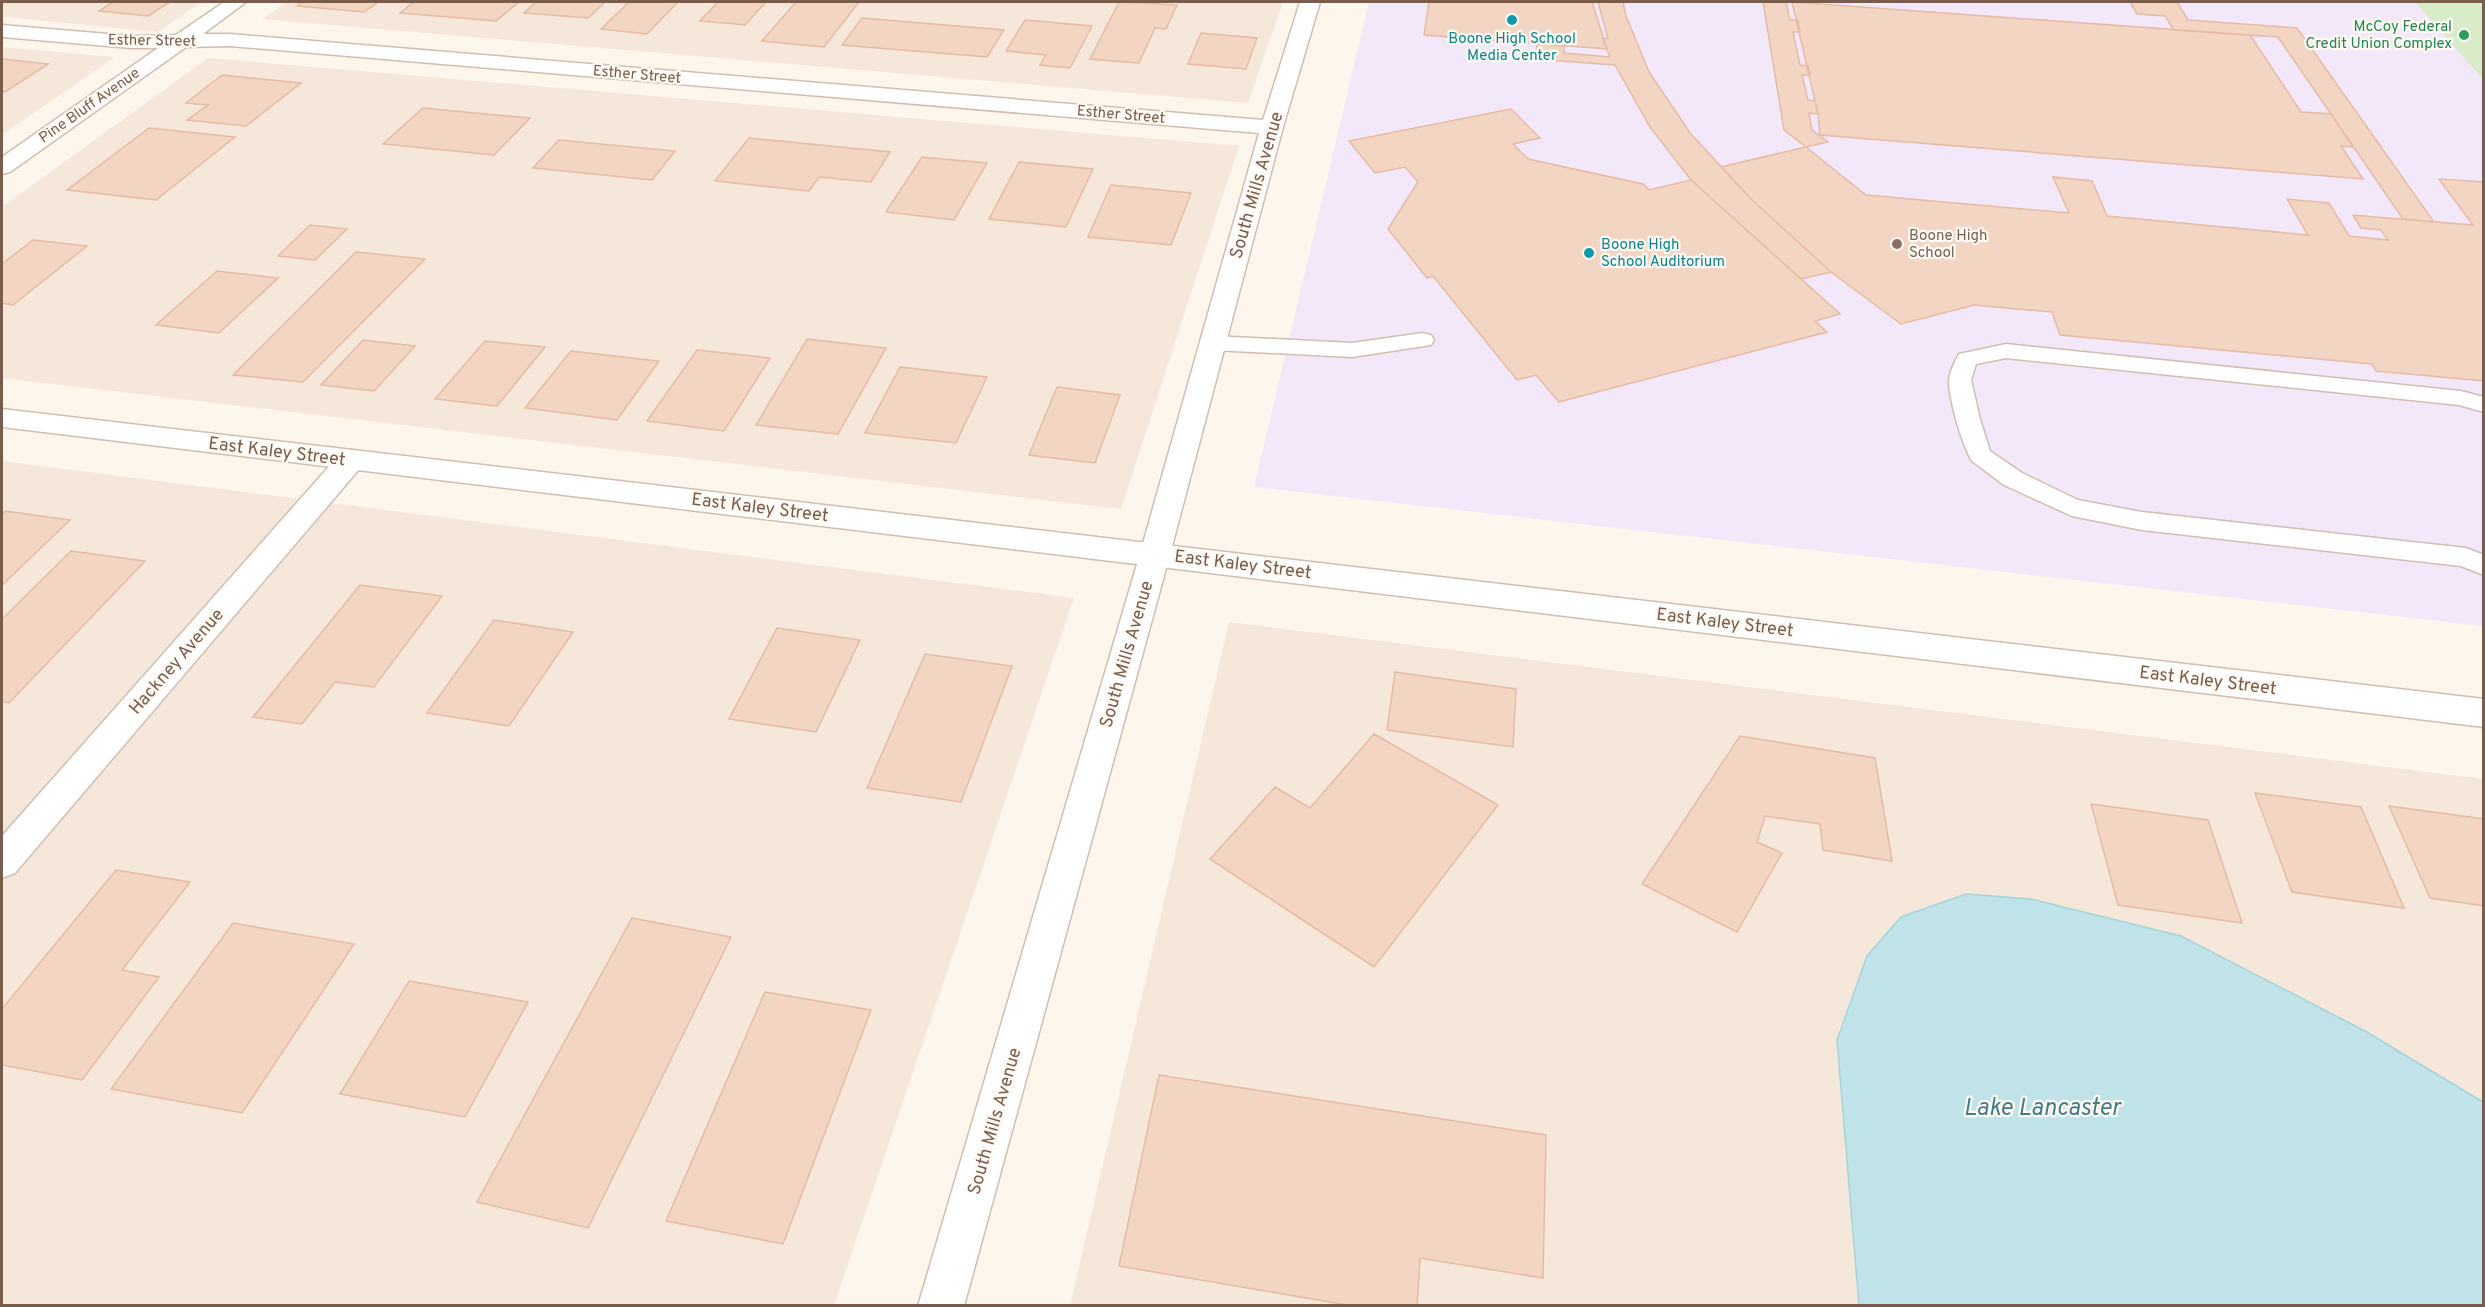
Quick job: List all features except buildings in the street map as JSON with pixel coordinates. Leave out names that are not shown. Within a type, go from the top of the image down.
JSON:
[{"type":"street","name":"Pine Bluff Avenue","points":[[2,167],[236,2]]},
{"type":"street","name":"South Mills Avenue","points":[[941,1305],[1155,554],[1272,126],[1310,2]]},
{"type":"street","name":"Esther Street","points":[[2,31],[131,42],[242,41],[1272,126]]},
{"type":"street","name":"East Kaley Street","points":[[2,418],[2484,713]]},
{"type":"street","name":"Hackney Avenue","points":[[2,862],[351,460]]},
{"type":"lane","points":[[1213,343],[1352,350],[1423,340]]},
{"type":"lane","points":[[2484,405],[2461,398],[2006,351],[1967,359],[1960,380],[1968,419],[1980,455],[2013,479],[2072,507],[2142,521],[2466,557],[2484,566]]},
{"type":"shaded area","points":[[2,2],[201,2],[158,32],[2,17]]},
{"type":"shaded area","points":[[287,2],[1283,2],[1248,103],[262,19]]},
{"type":"shaded area","name":"Boone High School","points":[[1369,2],[2483,2],[2483,626],[1254,487]]},
{"type":"shaded area","points":[[2,47],[115,57],[2,135]]},
{"type":"shaded area","points":[[208,58],[1239,146],[1121,509],[2,378],[2,207]]},
{"type":"shaded area","points":[[2,461],[1074,598],[834,1305],[2,1305]]},
{"type":"shaded area","points":[[1229,622],[2483,779],[2483,1305],[1070,1306]]},
{"type":"green space","name":"McCoy Federal Credit Union Complex","points":[[2415,2],[2483,2],[2483,79],[2473,68]]},
{"type":"water","name":"Lake Lancaster","points":[[1966,894],[2031,899],[2181,936],[2365,1031],[2483,1102],[2483,1305],[1859,1305],[1837,1040],[1867,956],[1901,917]]},
{"type":"place","name":"Boone High School Media Center","points":[[1512,20]]},
{"type":"place","name":"McCoy Federal Credit Union Complex","points":[[2464,35]]},
{"type":"place","name":"Boone High School","points":[[1897,244]]},
{"type":"place","name":"Boone High School Auditorium","points":[[1589,253]]}]
